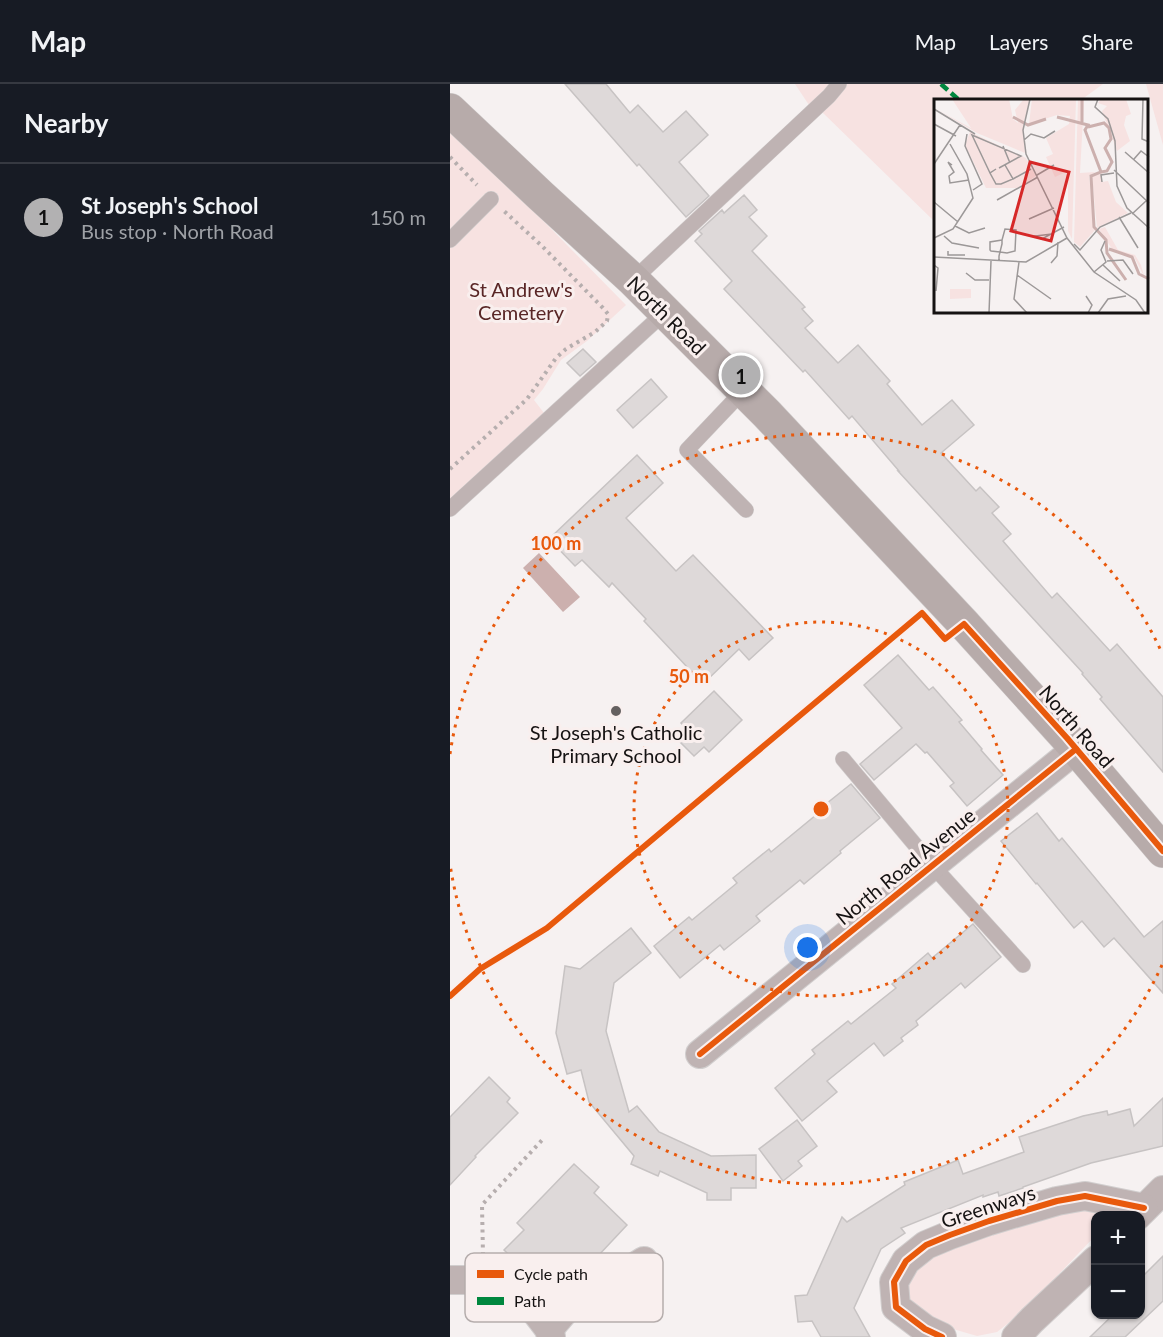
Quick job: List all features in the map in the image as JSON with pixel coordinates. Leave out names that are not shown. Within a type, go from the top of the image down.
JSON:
[{"type":"main road","name":"North Road","points":[[450,110],[633,280],[767,414],[964,624],[1076,749],[1163,851]]},
{"type":"street","name":"North Road Avenue","points":[[699,1054],[1076,749]]},
{"type":"street","name":"Greenways","points":[[942,1337],[896,1308],[894,1282],[906,1261],[926,1245],[989,1221],[1057,1201],[1085,1196],[1148,1205]]},
{"type":"street","points":[[1016,1337],[1091,1264]]},
{"type":"lane","points":[[633,280],[839,84]]},
{"type":"lane","points":[[450,240],[491,199]]},
{"type":"lane","points":[[450,509],[664,313]]},
{"type":"lane","points":[[743,391],[687,450],[746,510]]},
{"type":"lane","points":[[843,759],[932,865],[1023,965]]},
{"type":"path","points":[[450,157],[608,314],[607,321],[595,332],[566,349],[556,358],[527,399],[450,469]]},
{"type":"path","points":[[483,1253],[482,1206],[544,1138]]},
{"type":"green space","points":[[795,84],[1103,84],[1082,99],[934,99],[934,221],[822,112],[811,108]]},
{"type":"green space","points":[[1146,84],[1163,84],[1163,145]]},
{"type":"green space","name":"St Andrew's Cemetery","points":[[450,126],[626,305],[587,341],[561,360],[534,400],[544,413],[450,501]]},
{"type":"green space","points":[[1093,1206],[1102,1211],[1091,1211],[1091,1240],[1023,1312],[997,1332],[977,1336],[953,1329],[912,1307],[904,1285],[917,1263],[947,1247],[1054,1214]]},
{"type":"shaded area","points":[[539,553],[580,597],[563,612],[523,568]]},
{"type":"building","points":[[565,84],[606,84],[630,113],[638,105],[663,132],[686,111],[708,135],[679,162],[709,196],[686,217],[639,164],[637,166]]},
{"type":"building","points":[[744,195],[757,210],[749,217],[767,236],[752,251],[805,307],[802,309],[813,321],[805,328],[838,363],[858,345],[890,381],[887,384],[922,425],[952,400],[974,425],[941,453],[976,491],[980,487],[999,507],[992,513],[1011,534],[1003,541],[1052,598],[1057,593],[1110,651],[1117,644],[1163,697],[1163,772],[1100,699],[1102,697],[1083,673],[898,471],[852,416],[849,419],[805,370],[803,372],[724,289],[732,281],[695,241],[702,234],[699,231],[722,210],[724,213]]},
{"type":"building","points":[[583,349],[596,362],[580,376],[567,363]]},
{"type":"building","points":[[651,379],[667,397],[633,428],[617,410]]},
{"type":"building","points":[[637,455],[663,483],[626,518],[676,571],[693,555],[773,638],[749,660],[739,649],[703,684],[612,583],[609,587],[582,560],[575,566],[549,539]]},
{"type":"building","points":[[898,655],[929,690],[933,687],[962,720],[959,722],[1003,775],[967,806],[950,786],[954,783],[927,752],[925,753],[916,744],[874,780],[860,764],[902,728],[864,685]]},
{"type":"building","points":[[714,691],[742,720],[709,752],[704,747],[694,756],[676,738],[686,728],[681,723]]},
{"type":"building","points":[[851,784],[880,818],[804,884],[800,880],[756,916],[760,921],[724,950],[720,945],[680,978],[654,946],[689,917],[692,920],[737,883],[733,878],[769,849],[771,852]]},
{"type":"building","points":[[1037,813],[1059,841],[1062,838],[1144,937],[1163,921],[1163,993],[1114,938],[1104,947],[1082,921],[1074,928],[1001,841]]},
{"type":"building","points":[[973,924],[1001,957],[965,988],[961,983],[916,1021],[918,1025],[901,1038],[903,1041],[884,1056],[874,1043],[827,1081],[837,1092],[802,1121],[775,1088],[815,1054],[812,1050],[848,1021],[851,1024],[896,988],[892,984],[928,953],[932,958]]},
{"type":"building","points":[[631,928],[651,953],[614,983],[606,1031],[629,1112],[637,1106],[659,1132],[711,1156],[756,1155],[756,1188],[731,1188],[731,1200],[707,1200],[707,1193],[660,1171],[658,1176],[631,1164],[634,1156],[589,1102],[581,1070],[567,1074],[556,1033],[565,966],[580,969]]},
{"type":"building","points":[[489,1077],[510,1098],[507,1102],[518,1113],[450,1185],[450,1117]]},
{"type":"building","points":[[1163,1098],[1163,1146],[1091,1163],[999,1196],[998,1192],[983,1197],[983,1195],[901,1228],[905,1233],[881,1249],[854,1308],[870,1337],[821,1337],[812,1321],[798,1322],[795,1296],[807,1295],[842,1217],[847,1222],[905,1185],[904,1182],[958,1160],[963,1174],[1024,1152],[1019,1137],[1083,1116],[1107,1111],[1108,1115],[1130,1109],[1134,1126]]},
{"type":"building","points":[[797,1120],[817,1146],[798,1161],[802,1166],[783,1181],[759,1149]]},
{"type":"building","points":[[574,1164],[599,1187],[594,1193],[627,1225],[601,1253],[507,1253],[504,1250],[524,1230],[517,1223]]},
{"type":"building","points":[[1163,1256],[1163,1301],[1145,1318],[1145,1274]]},
{"type":"building","points":[[1109,1319],[1144,1319],[1125,1337],[1090,1337]]},
{"type":"marked path","points":[[941,84],[958,99]]},
{"type":"cycle path","points":[[450,996],[480,969],[547,928],[922,613],[945,639],[964,624],[1067,738],[1163,851]]},
{"type":"cycle path","points":[[700,1054],[1076,749]]},
{"type":"cycle path","points":[[942,1337],[925,1329],[896,1307],[894,1282],[906,1261],[926,1245],[989,1221],[1057,1201],[1085,1196],[1144,1208]]},
{"type":"place","name":"St Joseph's School","points":[[741,375]]},
{"type":"place","name":"St Joseph's Catholic Primary School","points":[[616,711]]}]
